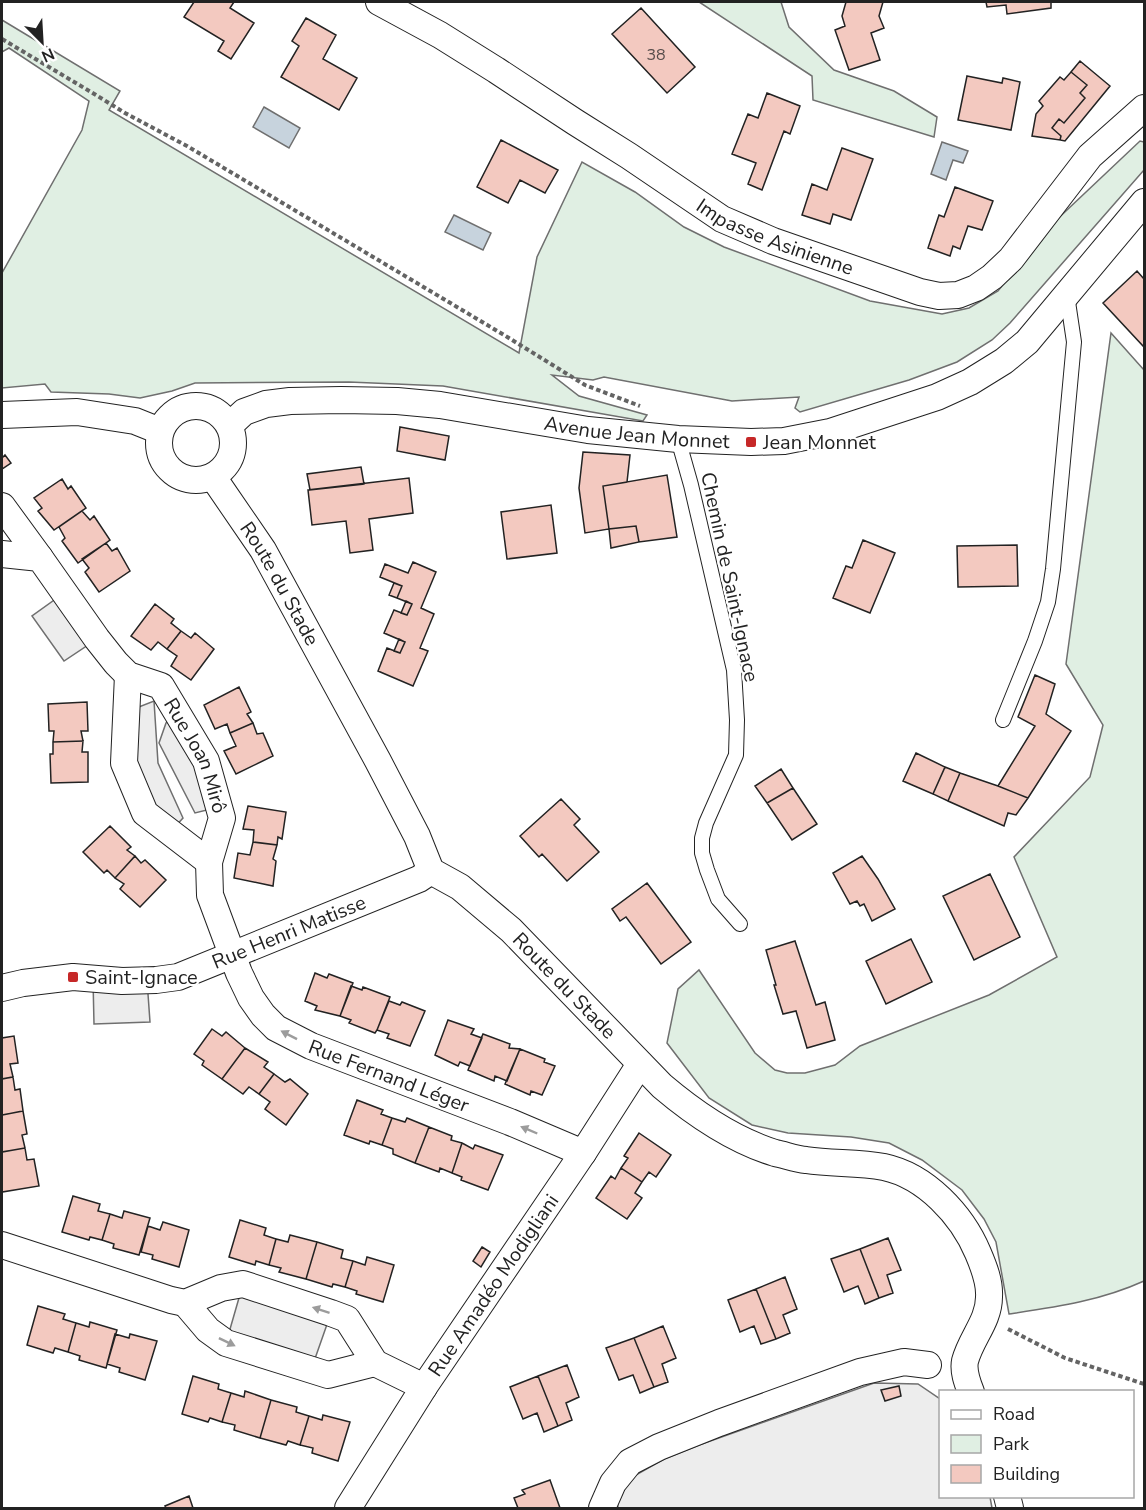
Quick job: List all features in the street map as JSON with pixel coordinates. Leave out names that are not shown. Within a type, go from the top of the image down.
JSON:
[{"type":"street","name":"Impasse Asinienne","points":[[379,2],[440,35],[496,70],[638,161],[722,219],[773,241],[920,292],[939,296],[967,292],[992,277],[1011,259],[1090,156],[1144,108]]},
{"type":"street","name":"Avenue Jean Monnet","points":[[230,425],[244,412],[266,404],[341,399],[440,405],[588,430],[678,439],[784,441],[830,432],[937,398],[970,382],[1004,361],[1027,342],[1144,202]]},
{"type":"street","points":[[193,405],[214,409],[230,425],[234,444],[228,464],[213,477],[191,481],[171,472],[159,453],[160,431],[172,413],[193,405]]},
{"type":"street","points":[[2,415],[76,412],[135,422],[160,431]]},
{"type":"street","name":"Route du Stade","points":[[213,477],[263,550],[378,761],[417,836],[431,871],[460,887],[511,930],[640,1064],[687,1108],[714,1125],[772,1152],[804,1160],[885,1168],[908,1176],[933,1193],[955,1214],[969,1234],[977,1251],[986,1274],[989,1297],[986,1317],[964,1362],[970,1390]]},
{"type":"street","name":"Rue Joan Mirô","points":[[2,506],[116,663],[128,675],[161,686],[206,761],[222,818],[208,862],[210,895],[232,955]]},
{"type":"street","points":[[2,554],[40,558]]},
{"type":"street","points":[[128,675],[124,763],[145,813],[208,862]]},
{"type":"street","name":"Rue Henri Matisse","points":[[2,988],[73,977],[122,981],[156,980],[178,976],[419,879],[431,871]]},
{"type":"street","name":"Rue Fernand Léger","points":[[232,955],[251,998],[276,1028],[311,1046],[510,1122],[583,1153]]},
{"type":"street","name":"Rue Amadéo Modigliani","points":[[348,1509],[424,1387],[583,1153],[640,1064]]},
{"type":"street","points":[[2,1245],[185,1303],[220,1288],[243,1284],[347,1319],[375,1363],[424,1387]]},
{"type":"street","points":[[185,1303],[208,1330],[226,1343],[328,1375],[375,1363]]},
{"type":"street","points":[[602,1509],[613,1483],[630,1462],[659,1447],[860,1372],[904,1362],[928,1365]]},
{"type":"lane","points":[[1003,720],[1048,602],[1053,569],[1074,342],[1066,295]]},
{"type":"lane","name":"Chemin de Saint-Ignace","points":[[678,439],[734,670],[737,720],[736,755],[706,823],[702,838],[702,853],[718,899],[740,924]]},
{"type":"path","points":[[2,39],[125,113],[187,146],[585,385],[644,408]]},
{"type":"path","points":[[986,1317],[1065,1358],[1144,1383]]},
{"type":"green space","points":[[699,2],[781,2],[789,27],[834,70],[894,91],[937,117],[934,137],[813,100],[812,76]]},
{"type":"green space","points":[[2,20],[120,91],[109,110],[519,353],[537,257],[582,162],[635,192],[684,227],[724,247],[870,301],[942,314],[969,308],[998,291],[1049,227],[1140,141],[1144,142],[1144,170],[1010,323],[992,340],[957,362],[909,380],[800,412],[795,408],[799,397],[732,401],[604,377],[593,380],[552,375],[579,396],[647,415],[643,421],[443,386],[349,382],[195,383],[140,398],[109,394],[51,392],[45,384],[2,388],[2,273],[82,130],[89,101],[9,48],[2,52]]},
{"type":"green space","points":[[1111,333],[1144,370],[1144,1281],[1111,1294],[1061,1306],[1009,1314],[996,1242],[984,1219],[962,1190],[922,1160],[889,1143],[851,1137],[788,1133],[752,1125],[709,1098],[667,1043],[678,989],[699,970],[755,1053],[775,1070],[805,1073],[835,1065],[860,1046],[989,995],[1057,957],[1014,857],[1090,777],[1103,725],[1066,664]]},
{"type":"shaded area","points":[[264,107],[300,128],[289,148],[253,127]]},
{"type":"shaded area","points":[[942,142],[968,151],[963,163],[953,160],[946,180],[931,174]]},
{"type":"shaded area","points":[[454,215],[491,233],[483,250],[445,232]]},
{"type":"shaded area","points":[[64,593],[97,639],[64,661],[32,616]]},
{"type":"shaded area","points":[[154,701],[158,763],[183,818],[170,832],[145,813],[126,712]]},
{"type":"shaded area","points":[[178,714],[219,807],[195,813],[159,743],[166,723]]},
{"type":"shaded area","points":[[93,979],[147,980],[150,1022],[94,1024]]},
{"type":"shaded area","points":[[243,1284],[331,1313],[311,1370],[226,1343]]},
{"type":"shaded area","points":[[874,1383],[918,1384],[939,1398],[939,1498],[990,1498],[992,1508],[618,1508],[617,1499],[634,1476],[664,1459]]},
{"type":"building","points":[[194,2],[234,2],[230,8],[254,23],[231,59],[218,51],[224,41],[184,17]]},
{"type":"building","points":[[846,2],[883,2],[879,16],[884,28],[871,33],[880,60],[849,70],[835,30],[845,26],[842,16]]},
{"type":"building","points":[[986,2],[1051,2],[1051,8],[1007,14],[1006,5],[987,7]]},
{"type":"building","points":[[641,8],[695,67],[667,93],[612,34]]},
{"type":"building","points":[[306,18],[336,35],[323,59],[357,78],[339,110],[281,77],[299,46],[292,41]]},
{"type":"building","points":[[1080,61],[1110,86],[1065,141],[1060,140],[1061,136],[1052,128],[1059,119],[1064,123],[1085,98],[1080,93],[1087,85],[1071,72]]},
{"type":"building","points":[[1071,72],[1087,85],[1080,93],[1085,98],[1064,123],[1059,119],[1052,128],[1061,136],[1060,140],[1032,136],[1036,114],[1043,106],[1039,101],[1060,77],[1064,80]]},
{"type":"building","points":[[967,76],[1002,83],[1003,78],[1020,82],[1011,130],[958,120]]},
{"type":"building","points":[[767,93],[800,106],[790,134],[784,131],[762,190],[748,184],[756,163],[732,154],[748,114],[758,118]]},
{"type":"building","points":[[501,140],[558,170],[545,193],[520,180],[508,203],[477,187]]},
{"type":"building","points":[[842,148],[873,159],[851,220],[833,214],[830,224],[802,215],[812,184],[827,190]]},
{"type":"building","points":[[955,187],[993,201],[982,230],[968,226],[960,249],[953,246],[950,256],[928,248],[939,215],[944,217]]},
{"type":"building","points":[[1137,271],[1144,279],[1144,347],[1103,303]]},
{"type":"building","points":[[400,427],[449,436],[445,460],[397,451]]},
{"type":"building","points":[[583,452],[630,455],[627,482],[603,486],[609,529],[585,533],[579,488]]},
{"type":"building","points":[[5,455],[11,463],[2,469],[2,458]]},
{"type":"building","points":[[361,467],[364,484],[310,490],[307,474]]},
{"type":"building","points":[[667,475],[677,537],[639,542],[636,526],[609,529],[603,486]]},
{"type":"building","points":[[409,478],[413,513],[369,519],[373,550],[350,553],[346,521],[312,525],[308,490]]},
{"type":"building","points":[[62,479],[68,489],[71,486],[86,508],[54,530],[38,511],[42,508],[34,498]]},
{"type":"building","points":[[551,505],[557,553],[507,559],[501,512]]},
{"type":"building","points":[[82,511],[90,520],[94,516],[110,540],[78,563],[62,541],[65,538],[59,527]]},
{"type":"building","points":[[636,526],[639,542],[611,548],[609,529]]},
{"type":"building","points":[[863,540],[895,553],[870,613],[833,598],[846,566],[852,568]]},
{"type":"building","points":[[106,543],[112,551],[117,548],[130,571],[99,592],[85,572],[89,568],[82,559]]},
{"type":"building","points":[[1017,545],[1018,586],[958,587],[957,546]]},
{"type":"building","points":[[413,562],[436,572],[421,608],[434,614],[420,648],[428,651],[413,686],[378,671],[387,648],[400,653],[405,642],[384,633],[394,610],[407,615],[412,604],[397,598],[402,586],[380,577],[385,564],[408,573]]},
{"type":"building","points":[[394,583],[402,586],[397,598],[389,595]]},
{"type":"building","points":[[406,601],[412,604],[407,615],[401,613]]},
{"type":"building","points":[[155,604],[174,619],[171,623],[181,631],[167,649],[158,642],[151,650],[131,636]]},
{"type":"building","points":[[181,631],[191,638],[195,633],[214,649],[191,680],[171,666],[177,656],[167,649]]},
{"type":"building","points":[[399,639],[405,642],[400,653],[394,651]]},
{"type":"building","points":[[1035,675],[1055,684],[1046,714],[1071,731],[1028,798],[998,786],[1035,726],[1018,717]]},
{"type":"building","points":[[239,687],[251,712],[247,714],[253,723],[230,733],[227,724],[215,729],[204,705]]},
{"type":"building","points":[[87,702],[88,731],[81,731],[83,741],[53,742],[54,731],[49,731],[48,704]]},
{"type":"building","points":[[253,723],[257,734],[263,733],[273,756],[236,774],[224,751],[236,746],[230,733]]},
{"type":"building","points":[[83,741],[82,752],[88,752],[88,782],[51,783],[50,754],[53,754],[53,742]]},
{"type":"building","points":[[916,753],[945,767],[933,794],[903,781]]},
{"type":"building","points":[[945,767],[960,773],[948,801],[933,794]]},
{"type":"building","points":[[781,769],[793,788],[767,803],[755,786]]},
{"type":"building","points":[[960,773],[1028,798],[1016,815],[1008,813],[1004,826],[948,801]]},
{"type":"building","points":[[793,788],[817,824],[792,840],[767,803]]},
{"type":"building","points":[[561,799],[580,819],[574,825],[599,852],[567,881],[542,854],[539,857],[520,836]]},
{"type":"building","points":[[248,806],[286,812],[282,839],[278,837],[277,845],[253,842],[254,830],[243,829]]},
{"type":"building","points":[[110,826],[131,847],[127,850],[135,856],[115,878],[107,870],[104,873],[83,852]]},
{"type":"building","points":[[253,842],[277,845],[273,859],[276,861],[273,886],[234,878],[238,853],[250,855]]},
{"type":"building","points":[[135,856],[141,863],[145,860],[166,880],[140,907],[120,889],[124,884],[115,878]]},
{"type":"building","points":[[862,856],[895,909],[872,921],[864,904],[860,906],[857,901],[850,904],[833,873]]},
{"type":"building","points":[[990,874],[1020,937],[974,960],[943,896]]},
{"type":"building","points":[[647,883],[691,942],[661,964],[626,917],[620,921],[612,909]]},
{"type":"building","points":[[911,939],[932,982],[886,1004],[866,961]]},
{"type":"building","points":[[795,941],[816,1005],[825,1002],[835,1040],[807,1048],[796,1011],[783,1014],[766,950]]},
{"type":"building","points":[[315,973],[327,978],[329,974],[353,983],[340,1016],[315,1010],[317,1006],[305,1001]]},
{"type":"building","points":[[351,986],[362,990],[363,987],[390,997],[375,1033],[349,1023],[351,1020],[340,1016]]},
{"type":"building","points":[[389,1001],[400,1005],[402,1002],[425,1011],[410,1046],[387,1038],[389,1034],[377,1030]]},
{"type":"building","points":[[448,1020],[474,1029],[471,1034],[482,1038],[470,1066],[460,1062],[458,1066],[435,1055]]},
{"type":"building","points":[[212,1029],[222,1036],[226,1032],[245,1048],[222,1079],[202,1065],[204,1061],[194,1054]]},
{"type":"building","points":[[483,1034],[510,1044],[509,1048],[520,1049],[507,1081],[495,1076],[494,1081],[468,1070]]},
{"type":"building","points":[[14,1036],[18,1063],[10,1064],[13,1077],[2,1079],[2,1038]]},
{"type":"building","points":[[245,1048],[268,1062],[264,1067],[274,1074],[259,1094],[249,1087],[243,1094],[222,1079]]},
{"type":"building","points":[[520,1049],[545,1059],[544,1062],[555,1066],[542,1095],[531,1091],[530,1095],[505,1084]]},
{"type":"building","points":[[274,1074],[285,1082],[290,1079],[308,1094],[286,1125],[265,1109],[270,1102],[259,1094]]},
{"type":"building","points":[[13,1077],[15,1090],[20,1089],[23,1111],[2,1115],[2,1079]]},
{"type":"building","points":[[357,1100],[383,1110],[381,1114],[392,1118],[382,1145],[370,1141],[369,1144],[344,1135]]},
{"type":"building","points":[[23,1111],[27,1134],[22,1135],[25,1148],[2,1152],[2,1115]]},
{"type":"building","points":[[392,1118],[405,1122],[407,1118],[429,1127],[415,1163],[393,1154],[393,1149],[382,1145]]},
{"type":"building","points":[[429,1127],[452,1136],[451,1140],[462,1143],[452,1173],[440,1168],[439,1172],[415,1163]]},
{"type":"building","points":[[639,1133],[671,1155],[656,1177],[649,1172],[642,1182],[621,1168],[628,1158],[624,1156]]},
{"type":"building","points":[[462,1143],[473,1149],[475,1145],[503,1155],[488,1190],[461,1180],[462,1177],[452,1173]]},
{"type":"building","points":[[25,1148],[27,1160],[34,1159],[39,1186],[2,1192],[2,1152]]},
{"type":"building","points":[[621,1168],[642,1182],[635,1193],[642,1198],[627,1219],[596,1198],[611,1176],[615,1179]]},
{"type":"building","points":[[73,1196],[100,1204],[98,1211],[110,1214],[102,1240],[90,1237],[89,1240],[62,1232]]},
{"type":"building","points":[[124,1211],[150,1218],[139,1255],[113,1248],[114,1244],[102,1240],[110,1214],[122,1218]]},
{"type":"building","points":[[240,1220],[266,1228],[264,1235],[276,1239],[269,1265],[256,1261],[255,1265],[229,1257]]},
{"type":"building","points":[[163,1222],[189,1230],[179,1267],[152,1259],[153,1255],[141,1252],[148,1226],[160,1230]]},
{"type":"building","points":[[290,1235],[317,1242],[306,1279],[279,1272],[281,1268],[269,1265],[276,1239],[288,1242]]},
{"type":"building","points":[[888,1238],[901,1270],[887,1275],[893,1293],[879,1298],[860,1249]]},
{"type":"building","points":[[317,1242],[343,1250],[341,1258],[353,1261],[345,1287],[333,1284],[332,1287],[306,1279]]},
{"type":"building","points":[[482,1247],[490,1252],[481,1267],[473,1261]]},
{"type":"building","points":[[860,1249],[879,1298],[865,1304],[858,1286],[844,1292],[831,1259]]},
{"type":"building","points":[[367,1257],[394,1265],[383,1302],[356,1294],[357,1291],[345,1287],[353,1261],[365,1265]]},
{"type":"building","points":[[785,1277],[797,1309],[783,1315],[790,1333],[776,1339],[756,1289]]},
{"type":"building","points":[[756,1289],[776,1339],[761,1344],[754,1326],[740,1332],[728,1300]]},
{"type":"building","points":[[38,1306],[65,1314],[63,1319],[76,1323],[68,1352],[55,1348],[53,1353],[27,1345]]},
{"type":"building","points":[[90,1322],[117,1330],[106,1368],[79,1360],[80,1356],[68,1352],[76,1323],[89,1327]]},
{"type":"building","points":[[663,1326],[676,1358],[662,1364],[668,1382],[654,1387],[634,1338]]},
{"type":"building","points":[[115,1334],[129,1338],[130,1334],[157,1341],[145,1380],[119,1372],[120,1368],[107,1364]]},
{"type":"building","points":[[634,1338],[654,1387],[640,1393],[633,1375],[619,1380],[606,1348]]},
{"type":"building","points":[[567,1365],[579,1397],[566,1403],[572,1420],[558,1426],[538,1376]]},
{"type":"building","points":[[193,1376],[219,1384],[218,1389],[231,1393],[222,1422],[210,1418],[208,1422],[182,1414]]},
{"type":"building","points":[[538,1376],[558,1426],[544,1432],[537,1413],[523,1419],[510,1387]]},
{"type":"building","points":[[899,1386],[901,1396],[885,1401],[881,1390]]},
{"type":"building","points":[[245,1391],[271,1400],[260,1438],[234,1430],[235,1425],[222,1422],[231,1393],[244,1397]]},
{"type":"building","points":[[271,1400],[297,1407],[296,1412],[309,1416],[300,1445],[288,1441],[286,1445],[260,1438]]},
{"type":"building","points":[[323,1415],[350,1422],[338,1461],[312,1453],[313,1448],[300,1445],[309,1416],[322,1420]]},
{"type":"building","points":[[550,1480],[560,1508],[518,1508],[514,1498],[525,1494],[522,1490]]},
{"type":"building","points":[[189,1496],[193,1508],[166,1508],[165,1506]]},
{"type":"place","name":"Jean Monnet","points":[[751,442]]},
{"type":"place","name":"Saint-Ignace","points":[[73,977]]}]
